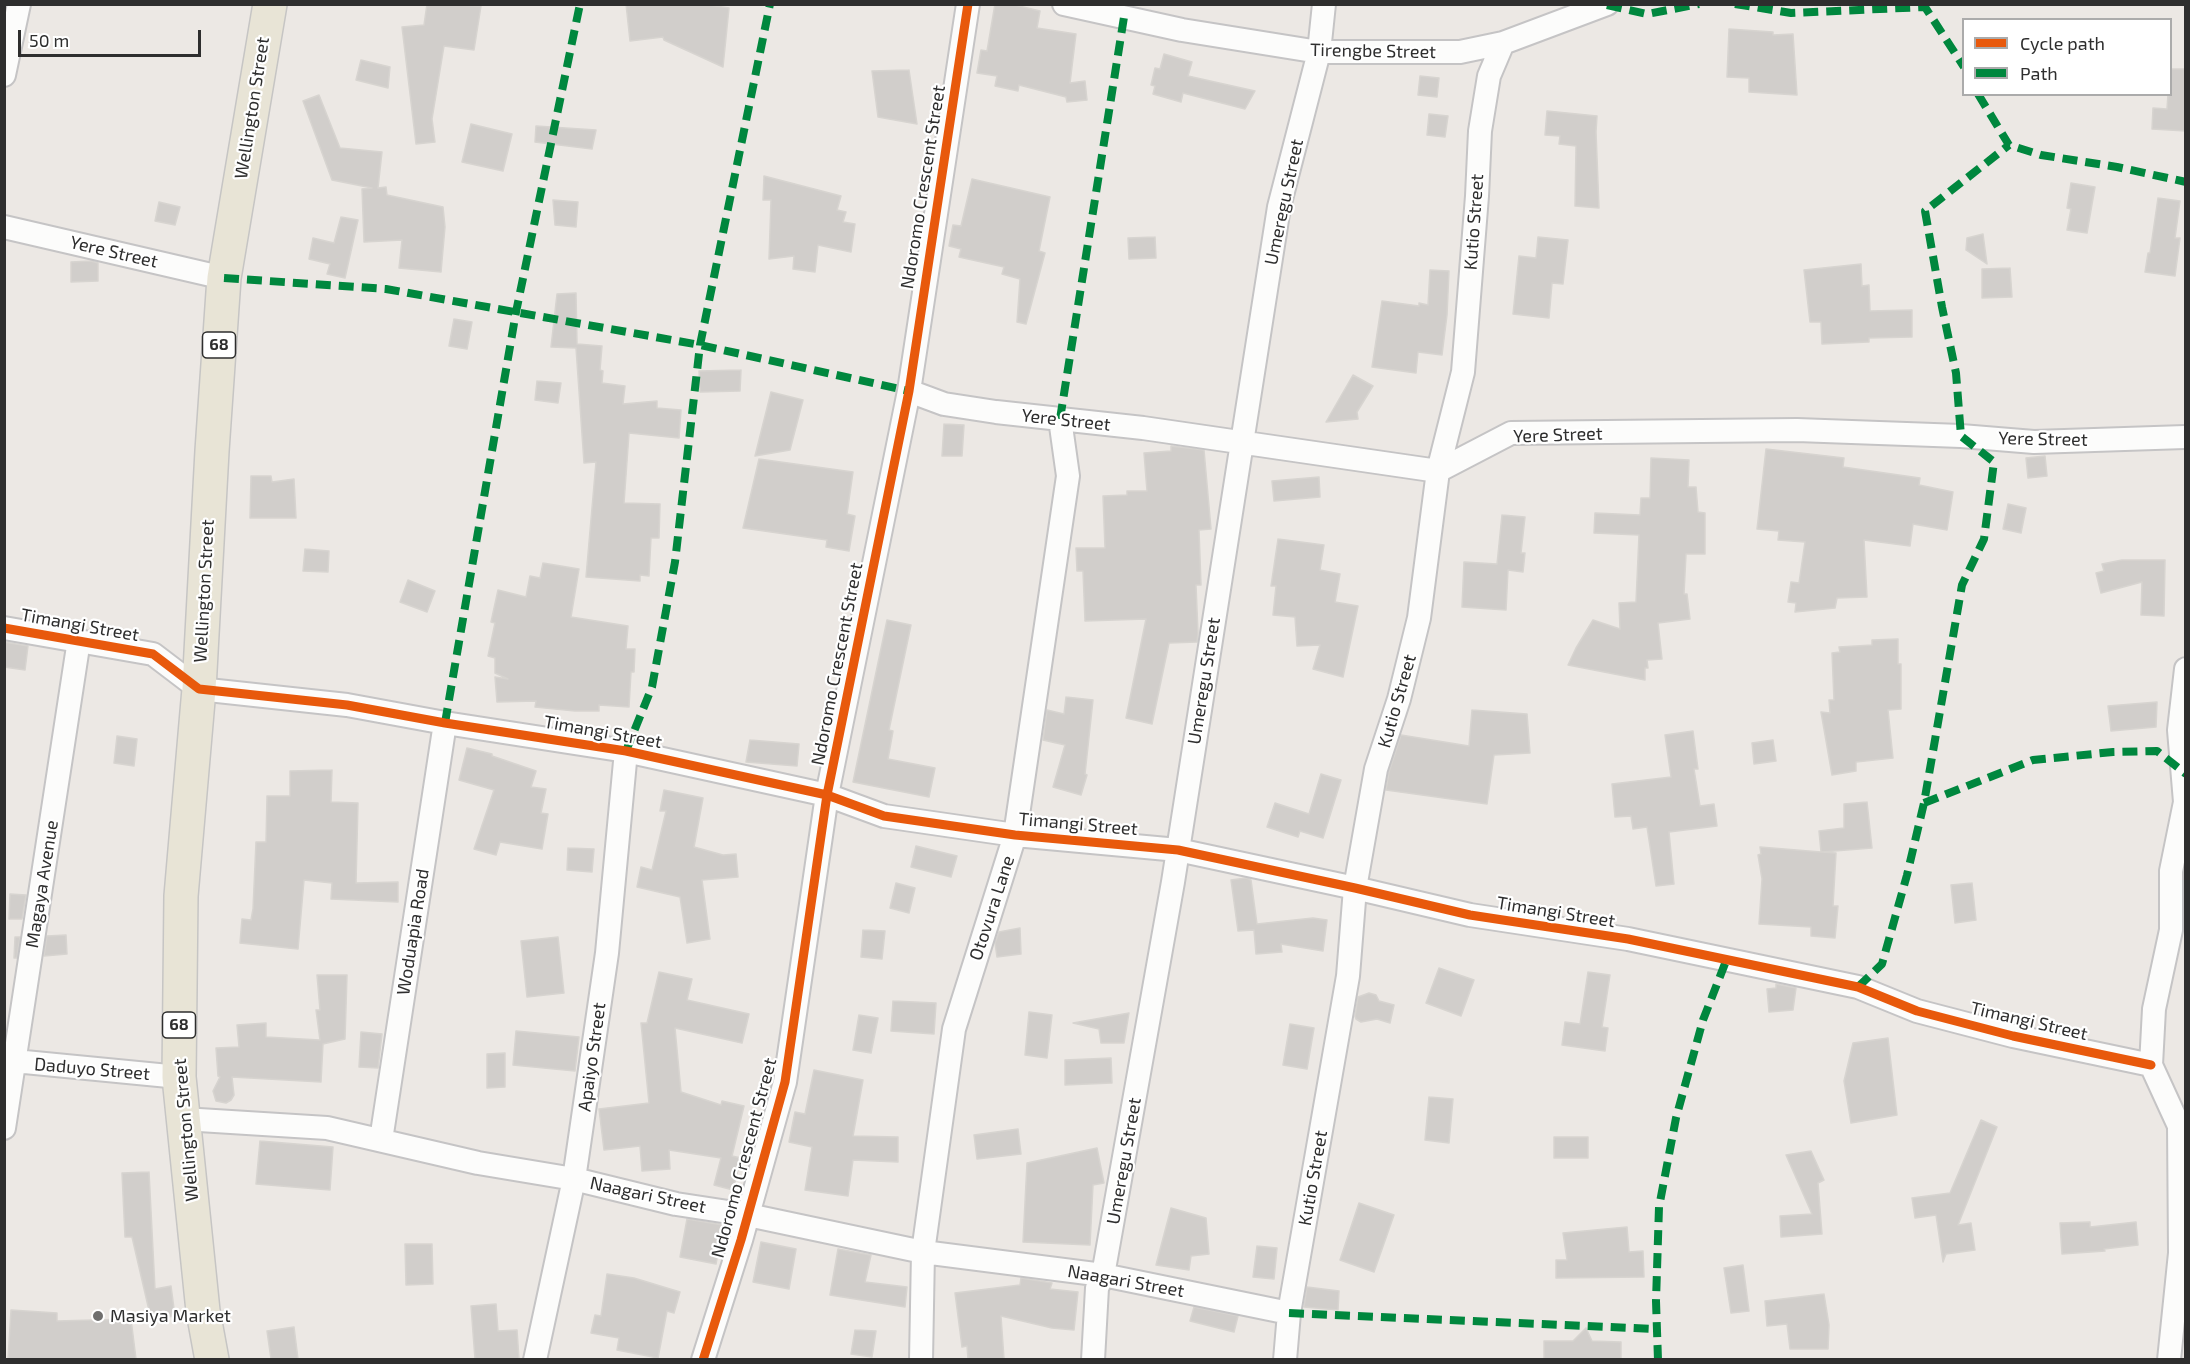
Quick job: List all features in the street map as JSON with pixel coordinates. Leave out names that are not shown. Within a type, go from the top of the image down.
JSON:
[{"type":"main road","name":"Wellington Street","points":[[212,1359],[203,1311],[179,1077],[181,896],[198,689],[224,278],[270,4]]},
{"type":"street","points":[[4,75],[19,4]]},
{"type":"street","name":"Ndoromo Crescent Street","points":[[703,1359],[785,1082],[827,795],[909,391],[968,4]]},
{"type":"street","name":"Tirengbe Street","points":[[1064,4],[1182,30],[1319,52],[1460,52],[1503,43],[1607,5]]},
{"type":"street","name":"Umeregu Street","points":[[1093,1359],[1097,1288],[1103,1275],[1178,850],[1279,207],[1319,52],[1324,4]]},
{"type":"street","name":"Kutio Street","points":[[1285,1359],[1289,1312],[1347,976],[1355,888],[1377,769],[1399,699],[1419,618],[1438,471],[1462,372],[1477,196],[1480,131],[1489,76],[1503,43]]},
{"type":"street","name":"Yere Street","points":[[4,227],[224,278]]},
{"type":"street","name":"Yere Street","points":[[909,391],[944,404],[1241,441],[1438,471],[1511,433],[1797,430],[1961,436],[2034,442],[2185,438]]},
{"type":"street","name":"Otovura Lane","points":[[921,1359],[923,1252],[954,1029],[1015,835],[1068,476],[1060,420]]},
{"type":"street","points":[[2185,438],[2186,433]]},
{"type":"street","name":"Timangi Street","points":[[4,628],[153,654],[198,689],[347,705],[445,723],[626,751],[827,795],[884,816],[1015,835],[1178,850],[1470,915],[1628,939],[1858,987],[1917,1011],[2013,1036],[2151,1065]]},
{"type":"street","name":"Magaya Avenue","points":[[4,1128],[10,1061],[79,640]]},
{"type":"street","points":[[2169,1359],[2180,1253],[2179,1126],[2151,1065],[2154,1009],[2171,930],[2172,871],[2185,802],[2179,730],[2186,669]]},
{"type":"street","name":"Woduapia Road","points":[[381,1140],[445,723]]},
{"type":"street","name":"Apaiyo Street","points":[[535,1359],[574,1179],[607,952],[626,751]]},
{"type":"street","name":"Daduyo Street","points":[[10,1061],[179,1077]]},
{"type":"street","name":"Naagari Street","points":[[183,1119],[327,1128],[478,1162],[574,1179],[676,1204],[747,1215],[923,1252],[1103,1275],[1289,1312]]},
{"type":"building","points":[[427,4],[481,6],[474,50],[444,46],[432,119],[435,142],[416,144],[402,27],[424,25]]},
{"type":"building","points":[[626,4],[703,4],[729,8],[723,67],[664,40],[663,37],[630,41]]},
{"type":"building","points":[[995,4],[1011,4],[1040,11],[1037,28],[1076,34],[1070,83],[1085,81],[1087,100],[1067,102],[1066,97],[1019,85],[1018,91],[995,86],[997,76],[977,73],[981,50],[987,51]]},
{"type":"building","points":[[1729,29],[1773,32],[1773,35],[1793,34],[1797,95],[1749,92],[1749,78],[1727,77]]},
{"type":"building","points":[[1164,54],[1192,62],[1188,76],[1255,91],[1245,109],[1183,93],[1181,102],[1153,94],[1155,86],[1151,85],[1155,68],[1160,69]]},
{"type":"building","points":[[361,60],[390,67],[388,88],[356,80]]},
{"type":"building","points":[[2172,69],[2186,69],[2186,131],[2152,129],[2153,108],[2167,109],[2168,96],[2172,96]]},
{"type":"building","points":[[909,70],[917,124],[878,117],[872,71]]},
{"type":"building","points":[[1420,76],[1439,78],[1437,97],[1418,95]]},
{"type":"building","points":[[319,95],[340,148],[382,152],[378,188],[386,187],[387,195],[443,207],[445,227],[441,272],[399,268],[402,240],[364,242],[362,189],[372,188],[332,180],[303,101]]},
{"type":"building","points":[[1547,111],[1597,116],[1599,208],[1575,206],[1576,146],[1559,144],[1560,136],[1545,135]]},
{"type":"building","points":[[1429,114],[1448,116],[1445,137],[1427,135]]},
{"type":"building","points":[[471,124],[512,134],[503,171],[462,162]]},
{"type":"building","points":[[536,126],[596,130],[592,149],[535,142]]},
{"type":"building","points":[[764,176],[841,196],[837,210],[846,212],[843,222],[855,224],[851,252],[818,245],[815,272],[793,269],[794,256],[769,259],[771,200],[763,200]]},
{"type":"building","points":[[972,179],[1050,197],[1039,251],[1045,253],[1026,324],[1017,322],[1020,279],[1002,274],[1004,267],[959,257],[961,249],[949,246],[953,225],[961,226]]},
{"type":"building","points":[[2071,183],[2095,187],[2087,233],[2067,230],[2071,209],[2067,208]]},
{"type":"building","points":[[2158,198],[2180,201],[2175,238],[2180,238],[2175,276],[2145,272]]},
{"type":"building","points":[[553,200],[578,202],[576,227],[555,225]]},
{"type":"building","points":[[159,202],[180,207],[175,225],[155,221]]},
{"type":"building","points":[[341,217],[358,220],[345,278],[327,274],[330,264],[309,259],[313,238],[334,243]]},
{"type":"building","points":[[1983,234],[1987,264],[1966,250],[1967,238]]},
{"type":"building","points":[[1155,237],[1156,258],[1129,259],[1128,238]]},
{"type":"building","points":[[1538,237],[1568,240],[1563,284],[1552,283],[1549,318],[1513,314],[1519,256],[1536,258]]},
{"type":"building","points":[[71,262],[98,263],[98,281],[71,282]]},
{"type":"building","points":[[1861,264],[1862,286],[1869,285],[1870,311],[1912,310],[1912,337],[1869,338],[1869,342],[1822,344],[1821,322],[1810,322],[1804,270]]},
{"type":"building","points":[[2010,268],[2012,297],[1982,298],[1982,269]]},
{"type":"building","points":[[1430,270],[1449,271],[1442,355],[1418,352],[1416,373],[1372,367],[1382,301],[1428,305]]},
{"type":"building","points":[[576,293],[577,344],[602,346],[600,370],[603,371],[602,383],[625,386],[623,404],[657,401],[657,408],[681,410],[679,438],[629,433],[624,503],[660,504],[659,538],[651,538],[649,576],[640,575],[640,581],[586,577],[596,462],[584,463],[576,348],[551,347],[557,294]]},
{"type":"building","points":[[454,319],[472,322],[467,349],[449,346]]},
{"type":"building","points":[[741,370],[740,391],[700,392],[699,371]]},
{"type":"building","points":[[1353,375],[1373,386],[1357,412],[1358,419],[1326,422]]},
{"type":"building","points":[[537,381],[561,383],[558,403],[535,400]]},
{"type":"building","points":[[771,392],[803,400],[790,450],[755,456]]},
{"type":"building","points":[[944,424],[964,425],[962,456],[942,456]]},
{"type":"building","points":[[1171,446],[1204,450],[1211,529],[1199,530],[1201,585],[1196,585],[1197,642],[1169,643],[1152,724],[1126,718],[1146,619],[1085,621],[1083,571],[1077,571],[1076,548],[1105,548],[1103,496],[1127,495],[1127,491],[1147,491],[1144,453],[1171,451]]},
{"type":"building","points":[[1766,449],[1844,458],[1843,467],[1920,478],[1919,485],[1953,492],[1947,530],[1913,524],[1910,546],[1864,540],[1867,597],[1837,598],[1835,608],[1795,612],[1796,603],[1788,602],[1791,582],[1799,583],[1805,542],[1778,540],[1779,531],[1757,529]]},
{"type":"building","points":[[2045,456],[2047,476],[2028,478],[2026,458]]},
{"type":"building","points":[[1651,458],[1689,460],[1688,487],[1696,487],[1698,512],[1705,513],[1705,554],[1686,554],[1684,594],[1687,594],[1690,619],[1658,623],[1662,659],[1647,660],[1645,680],[1568,665],[1593,620],[1620,629],[1619,603],[1636,602],[1639,535],[1594,533],[1595,513],[1640,515],[1641,498],[1650,498]]},
{"type":"building","points":[[759,459],[853,472],[847,514],[855,516],[849,551],[826,547],[827,540],[743,528]]},
{"type":"building","points":[[251,476],[271,476],[272,482],[294,479],[296,518],[250,518]]},
{"type":"building","points":[[1319,477],[1320,497],[1274,501],[1272,481]]},
{"type":"building","points":[[2008,504],[2026,508],[2021,533],[2003,529]]},
{"type":"building","points":[[1502,515],[1525,517],[1521,553],[1525,553],[1523,572],[1508,570],[1506,610],[1462,607],[1464,562],[1497,564]]},
{"type":"building","points":[[1278,539],[1324,545],[1320,570],[1340,574],[1335,602],[1358,606],[1343,677],[1313,669],[1320,645],[1297,646],[1295,617],[1273,615],[1276,586],[1271,586]]},
{"type":"building","points":[[305,549],[329,551],[328,572],[303,571]]},
{"type":"building","points":[[2122,560],[2165,560],[2164,616],[2141,615],[2142,582],[2101,593],[2096,573],[2104,571],[2102,564]]},
{"type":"building","points":[[543,563],[579,569],[571,617],[628,626],[626,649],[635,649],[629,707],[599,705],[599,711],[575,711],[535,707],[536,701],[497,702],[495,677],[508,679],[495,673],[495,658],[488,656],[495,623],[491,622],[498,590],[526,597],[530,576],[540,578]]},
{"type":"building","points":[[408,580],[435,591],[427,612],[400,602]]},
{"type":"building","points":[[887,620],[911,625],[889,730],[893,731],[888,759],[935,768],[929,797],[853,782]]},
{"type":"building","points":[[1898,639],[1898,664],[1901,664],[1901,709],[1888,710],[1893,758],[1856,762],[1856,771],[1832,775],[1821,712],[1830,713],[1829,700],[1834,700],[1832,653],[1840,652],[1839,647],[1872,645],[1872,640]]},
{"type":"building","points":[[4,642],[28,646],[25,670],[4,667]]},
{"type":"building","points":[[1066,697],[1093,700],[1085,774],[1087,775],[1081,795],[1053,787],[1065,745],[1043,740],[1047,710],[1064,714]]},
{"type":"building","points":[[2157,702],[2156,727],[2111,731],[2108,706]]},
{"type":"building","points":[[1472,710],[1527,714],[1530,753],[1494,755],[1487,804],[1386,790],[1389,772],[1401,735],[1469,746]]},
{"type":"building","points":[[1693,731],[1698,769],[1694,769],[1700,806],[1714,804],[1717,826],[1669,832],[1674,884],[1656,886],[1647,827],[1633,829],[1631,816],[1615,817],[1612,784],[1671,777],[1665,735]]},
{"type":"building","points":[[117,736],[137,739],[134,766],[114,763]]},
{"type":"building","points":[[750,740],[799,744],[797,766],[746,762]]},
{"type":"building","points":[[1773,740],[1776,761],[1754,764],[1752,743]]},
{"type":"building","points":[[467,748],[492,754],[492,756],[536,771],[531,787],[546,789],[541,813],[548,814],[542,849],[500,842],[496,855],[474,849],[494,790],[459,780]]},
{"type":"building","points":[[332,770],[331,802],[358,803],[356,883],[398,882],[398,902],[331,899],[332,883],[304,880],[298,949],[240,943],[242,919],[251,920],[253,909],[256,842],[266,842],[267,796],[290,796],[290,771]]},
{"type":"building","points":[[1321,774],[1341,780],[1323,838],[1300,831],[1298,837],[1267,827],[1275,803],[1309,814]]},
{"type":"building","points":[[664,790],[703,798],[694,847],[723,855],[736,854],[738,877],[702,880],[710,939],[687,943],[680,897],[637,887],[641,867],[652,870],[666,811],[660,811]]},
{"type":"building","points":[[1867,802],[1872,848],[1822,852],[1836,853],[1833,906],[1838,906],[1835,938],[1811,936],[1811,927],[1759,924],[1762,879],[1758,855],[1761,854],[1760,847],[1821,852],[1819,831],[1844,828],[1844,804]]},
{"type":"building","points":[[916,846],[957,856],[951,877],[911,867]]},
{"type":"building","points":[[568,848],[594,849],[592,872],[567,870]]},
{"type":"building","points":[[1246,878],[1251,880],[1257,924],[1313,918],[1327,920],[1323,951],[1281,944],[1282,952],[1256,954],[1254,930],[1238,931],[1231,880]]},
{"type":"building","points":[[896,883],[915,888],[909,913],[890,908]]},
{"type":"building","points":[[1972,883],[1976,920],[1955,923],[1951,885]]},
{"type":"building","points":[[10,894],[26,895],[22,919],[9,919]]},
{"type":"building","points":[[1020,928],[1021,954],[997,957],[995,943],[999,932]]},
{"type":"building","points":[[863,930],[885,931],[882,959],[861,957]]},
{"type":"building","points":[[66,935],[67,954],[44,956],[47,936]]},
{"type":"building","points":[[15,937],[20,937],[17,958],[14,958]]},
{"type":"building","points":[[558,937],[564,993],[527,997],[521,941]]},
{"type":"building","points":[[1439,968],[1474,980],[1461,1016],[1426,1003]]},
{"type":"building","points":[[659,972],[692,979],[687,1000],[749,1014],[742,1043],[675,1028],[681,1092],[721,1105],[722,1101],[744,1106],[732,1156],[741,1158],[733,1190],[714,1185],[721,1158],[669,1150],[670,1169],[642,1171],[640,1146],[604,1150],[599,1109],[649,1103],[641,1023],[647,1023]]},
{"type":"building","points":[[1588,972],[1610,975],[1602,1027],[1608,1028],[1605,1051],[1562,1045],[1565,1022],[1580,1024]]},
{"type":"building","points":[[317,975],[347,975],[345,1039],[323,1044],[321,1082],[232,1077],[234,1095],[231,1100],[226,1103],[216,1101],[213,1091],[220,1077],[218,1076],[216,1048],[239,1047],[237,1025],[266,1023],[266,1037],[320,1040],[316,1010],[320,1010]]},
{"type":"building","points":[[1776,984],[1796,988],[1793,1010],[1769,1012],[1767,989],[1776,988]]},
{"type":"building","points":[[1369,993],[1376,995],[1379,1001],[1394,1005],[1390,1023],[1377,1019],[1361,1022],[1356,1019],[1358,997]]},
{"type":"building","points":[[893,1001],[936,1003],[934,1034],[891,1031]]},
{"type":"building","points":[[1029,1012],[1052,1015],[1047,1058],[1025,1055]]},
{"type":"building","points":[[1129,1013],[1124,1043],[1101,1043],[1099,1029],[1073,1023]]},
{"type":"building","points":[[859,1015],[878,1018],[871,1053],[853,1050]]},
{"type":"building","points":[[1290,1024],[1314,1028],[1307,1069],[1283,1065]]},
{"type":"building","points":[[516,1031],[579,1037],[575,1071],[513,1065]]},
{"type":"building","points":[[361,1032],[382,1034],[378,1068],[359,1067]]},
{"type":"building","points":[[1888,1038],[1897,1115],[1851,1123],[1844,1081],[1853,1043]]},
{"type":"building","points":[[505,1053],[505,1087],[487,1088],[487,1054]]},
{"type":"building","points":[[1111,1058],[1112,1083],[1065,1085],[1065,1060]]},
{"type":"building","points":[[814,1070],[863,1080],[853,1136],[898,1137],[898,1162],[853,1160],[848,1196],[805,1190],[812,1147],[789,1142],[795,1112],[805,1114]]},
{"type":"building","points":[[1429,1097],[1453,1099],[1449,1143],[1425,1140]]},
{"type":"building","points":[[1981,1120],[1997,1127],[1958,1225],[1971,1223],[1975,1250],[1946,1254],[1943,1262],[1936,1215],[1915,1218],[1912,1198],[1950,1193]]},
{"type":"building","points":[[1018,1129],[1021,1154],[977,1159],[974,1135]]},
{"type":"building","points":[[1554,1137],[1588,1137],[1588,1158],[1554,1158]]},
{"type":"building","points":[[260,1141],[333,1147],[330,1190],[256,1184]]},
{"type":"building","points":[[1097,1148],[1104,1183],[1093,1185],[1090,1245],[1023,1242],[1027,1163]]},
{"type":"building","points":[[1811,1151],[1824,1180],[1818,1183],[1822,1234],[1781,1237],[1780,1216],[1812,1214],[1786,1155]]},
{"type":"building","points":[[149,1172],[155,1289],[171,1286],[175,1316],[151,1319],[132,1237],[125,1237],[122,1173]]},
{"type":"building","points":[[1359,1203],[1394,1215],[1374,1272],[1340,1260]]},
{"type":"building","points":[[1171,1208],[1206,1218],[1209,1254],[1191,1256],[1189,1270],[1156,1265]]},
{"type":"building","points":[[687,1219],[723,1225],[716,1264],[680,1257]]},
{"type":"building","points":[[2090,1222],[2090,1227],[2136,1222],[2138,1245],[2104,1249],[2105,1251],[2062,1254],[2060,1223]]},
{"type":"building","points":[[1627,1227],[1629,1252],[1643,1251],[1644,1277],[1556,1278],[1556,1260],[1567,1260],[1563,1233]]},
{"type":"building","points":[[761,1242],[796,1249],[789,1289],[753,1282]]},
{"type":"building","points":[[405,1244],[432,1244],[433,1284],[406,1285]]},
{"type":"building","points":[[1257,1246],[1277,1248],[1274,1279],[1253,1277]]},
{"type":"building","points":[[838,1249],[871,1255],[865,1282],[907,1287],[905,1307],[830,1295]]},
{"type":"building","points":[[1743,1265],[1749,1311],[1731,1313],[1724,1268]]},
{"type":"building","points":[[607,1274],[634,1278],[680,1292],[674,1313],[667,1311],[658,1358],[617,1350],[619,1338],[591,1333],[595,1315],[601,1316]]},
{"type":"building","points":[[1021,1278],[1052,1283],[1050,1289],[1078,1292],[1074,1330],[1052,1328],[1001,1316],[1004,1359],[968,1359],[967,1346],[962,1347],[955,1293],[1020,1285]]},
{"type":"building","points":[[1307,1287],[1339,1291],[1338,1310],[1304,1307]]},
{"type":"building","points":[[1824,1294],[1829,1325],[1828,1349],[1790,1349],[1787,1324],[1767,1326],[1765,1301]]},
{"type":"building","points":[[496,1304],[498,1331],[517,1330],[519,1359],[475,1359],[471,1306]]},
{"type":"building","points":[[1194,1307],[1238,1316],[1234,1332],[1190,1321]]},
{"type":"building","points":[[11,1310],[57,1313],[57,1321],[131,1319],[136,1359],[8,1359]]},
{"type":"building","points":[[294,1327],[298,1359],[271,1359],[267,1331]]},
{"type":"building","points":[[1586,1328],[1592,1341],[1621,1342],[1621,1359],[1544,1359],[1544,1341],[1573,1341]]},
{"type":"building","points":[[855,1330],[876,1331],[872,1357],[851,1354]]},
{"type":"marked path","points":[[445,723],[516,312],[580,4]]},
{"type":"marked path","points":[[626,751],[652,687],[675,562],[700,345],[770,4]]},
{"type":"marked path","points":[[1607,5],[1647,14],[1699,4]]},
{"type":"marked path","points":[[1735,4],[1791,13],[1925,7],[1962,64]]},
{"type":"marked path","points":[[1060,419],[1124,17]]},
{"type":"marked path","points":[[1979,96],[2009,145],[2041,155],[2117,167],[2186,182]]},
{"type":"marked path","points":[[1858,987],[1882,964],[1907,875],[1924,803],[1962,585],[1984,539],[1994,462],[1961,436],[1956,373],[1925,211],[2009,145]]},
{"type":"marked path","points":[[224,278],[386,289],[700,345],[909,391]]},
{"type":"marked path","points":[[1924,803],[2033,760],[2113,752],[2157,751],[2186,774]]},
{"type":"marked path","points":[[1658,1360],[1656,1301],[1659,1207],[1676,1118],[1703,1020],[1726,961]]},
{"type":"marked path","points":[[1289,1313],[1656,1329]]},
{"type":"cycle path","points":[[703,1360],[741,1240],[785,1082],[827,795],[909,391],[968,4]]},
{"type":"cycle path","points":[[4,628],[153,654],[199,689],[347,705],[445,723],[626,751],[827,795],[884,816],[1015,835],[1178,850],[1470,915],[1628,939],[1858,987],[1917,1011],[2013,1036],[2151,1065]]},
{"type":"place","name":"Masiya Market","points":[[98,1316]]}]
